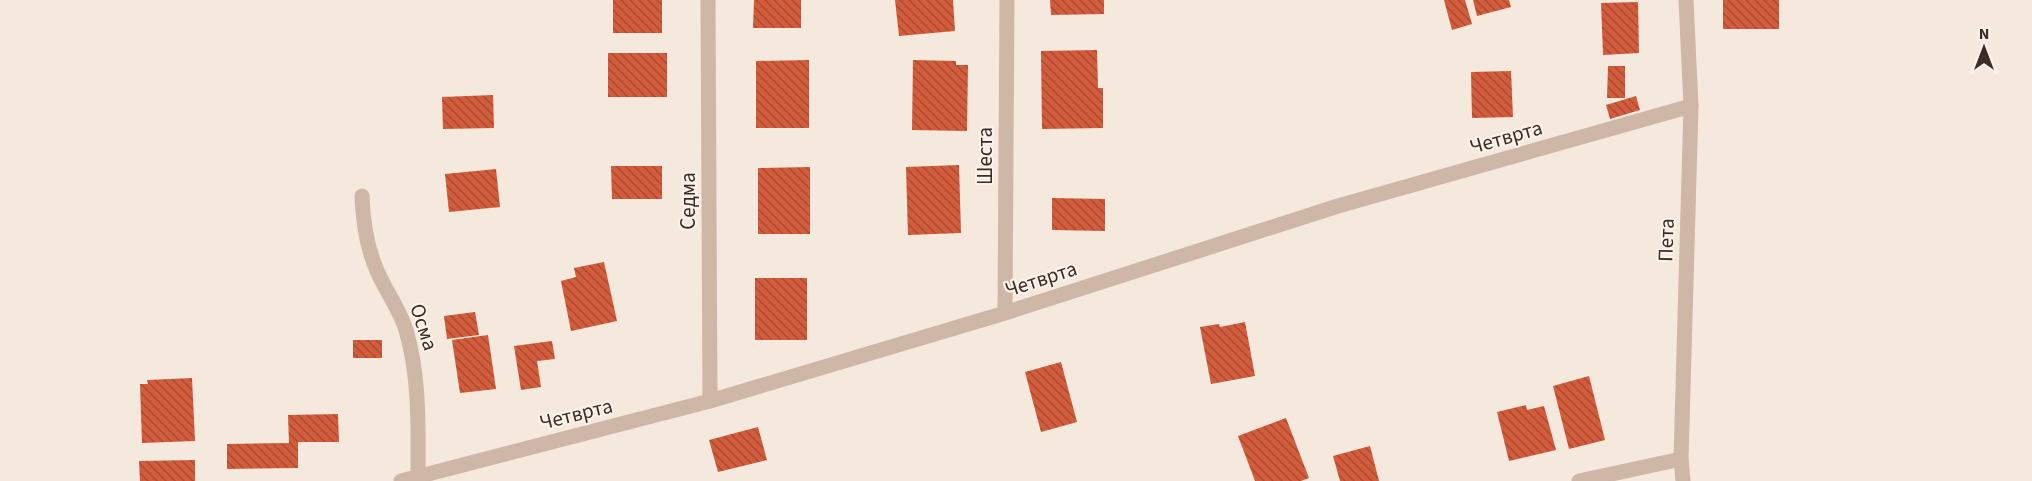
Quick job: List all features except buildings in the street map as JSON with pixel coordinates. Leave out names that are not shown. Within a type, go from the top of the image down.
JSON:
[{"type":"street","name":"Седма","points":[[708,0],[710,401]]},
{"type":"street","name":"Шеста","points":[[1005,313],[1007,0]]},
{"type":"street","name":"Пета","points":[[1683,481],[1681,459],[1691,106],[1686,0]]},
{"type":"street","name":"Четврта","points":[[401,481],[710,401],[1005,313],[1338,206],[1691,106]]},
{"type":"street","name":"Осма","points":[[362,196],[363,220],[368,245],[376,268],[405,327],[412,353],[418,400],[418,477]]},
{"type":"street","points":[[1579,481],[1681,459]]}]
